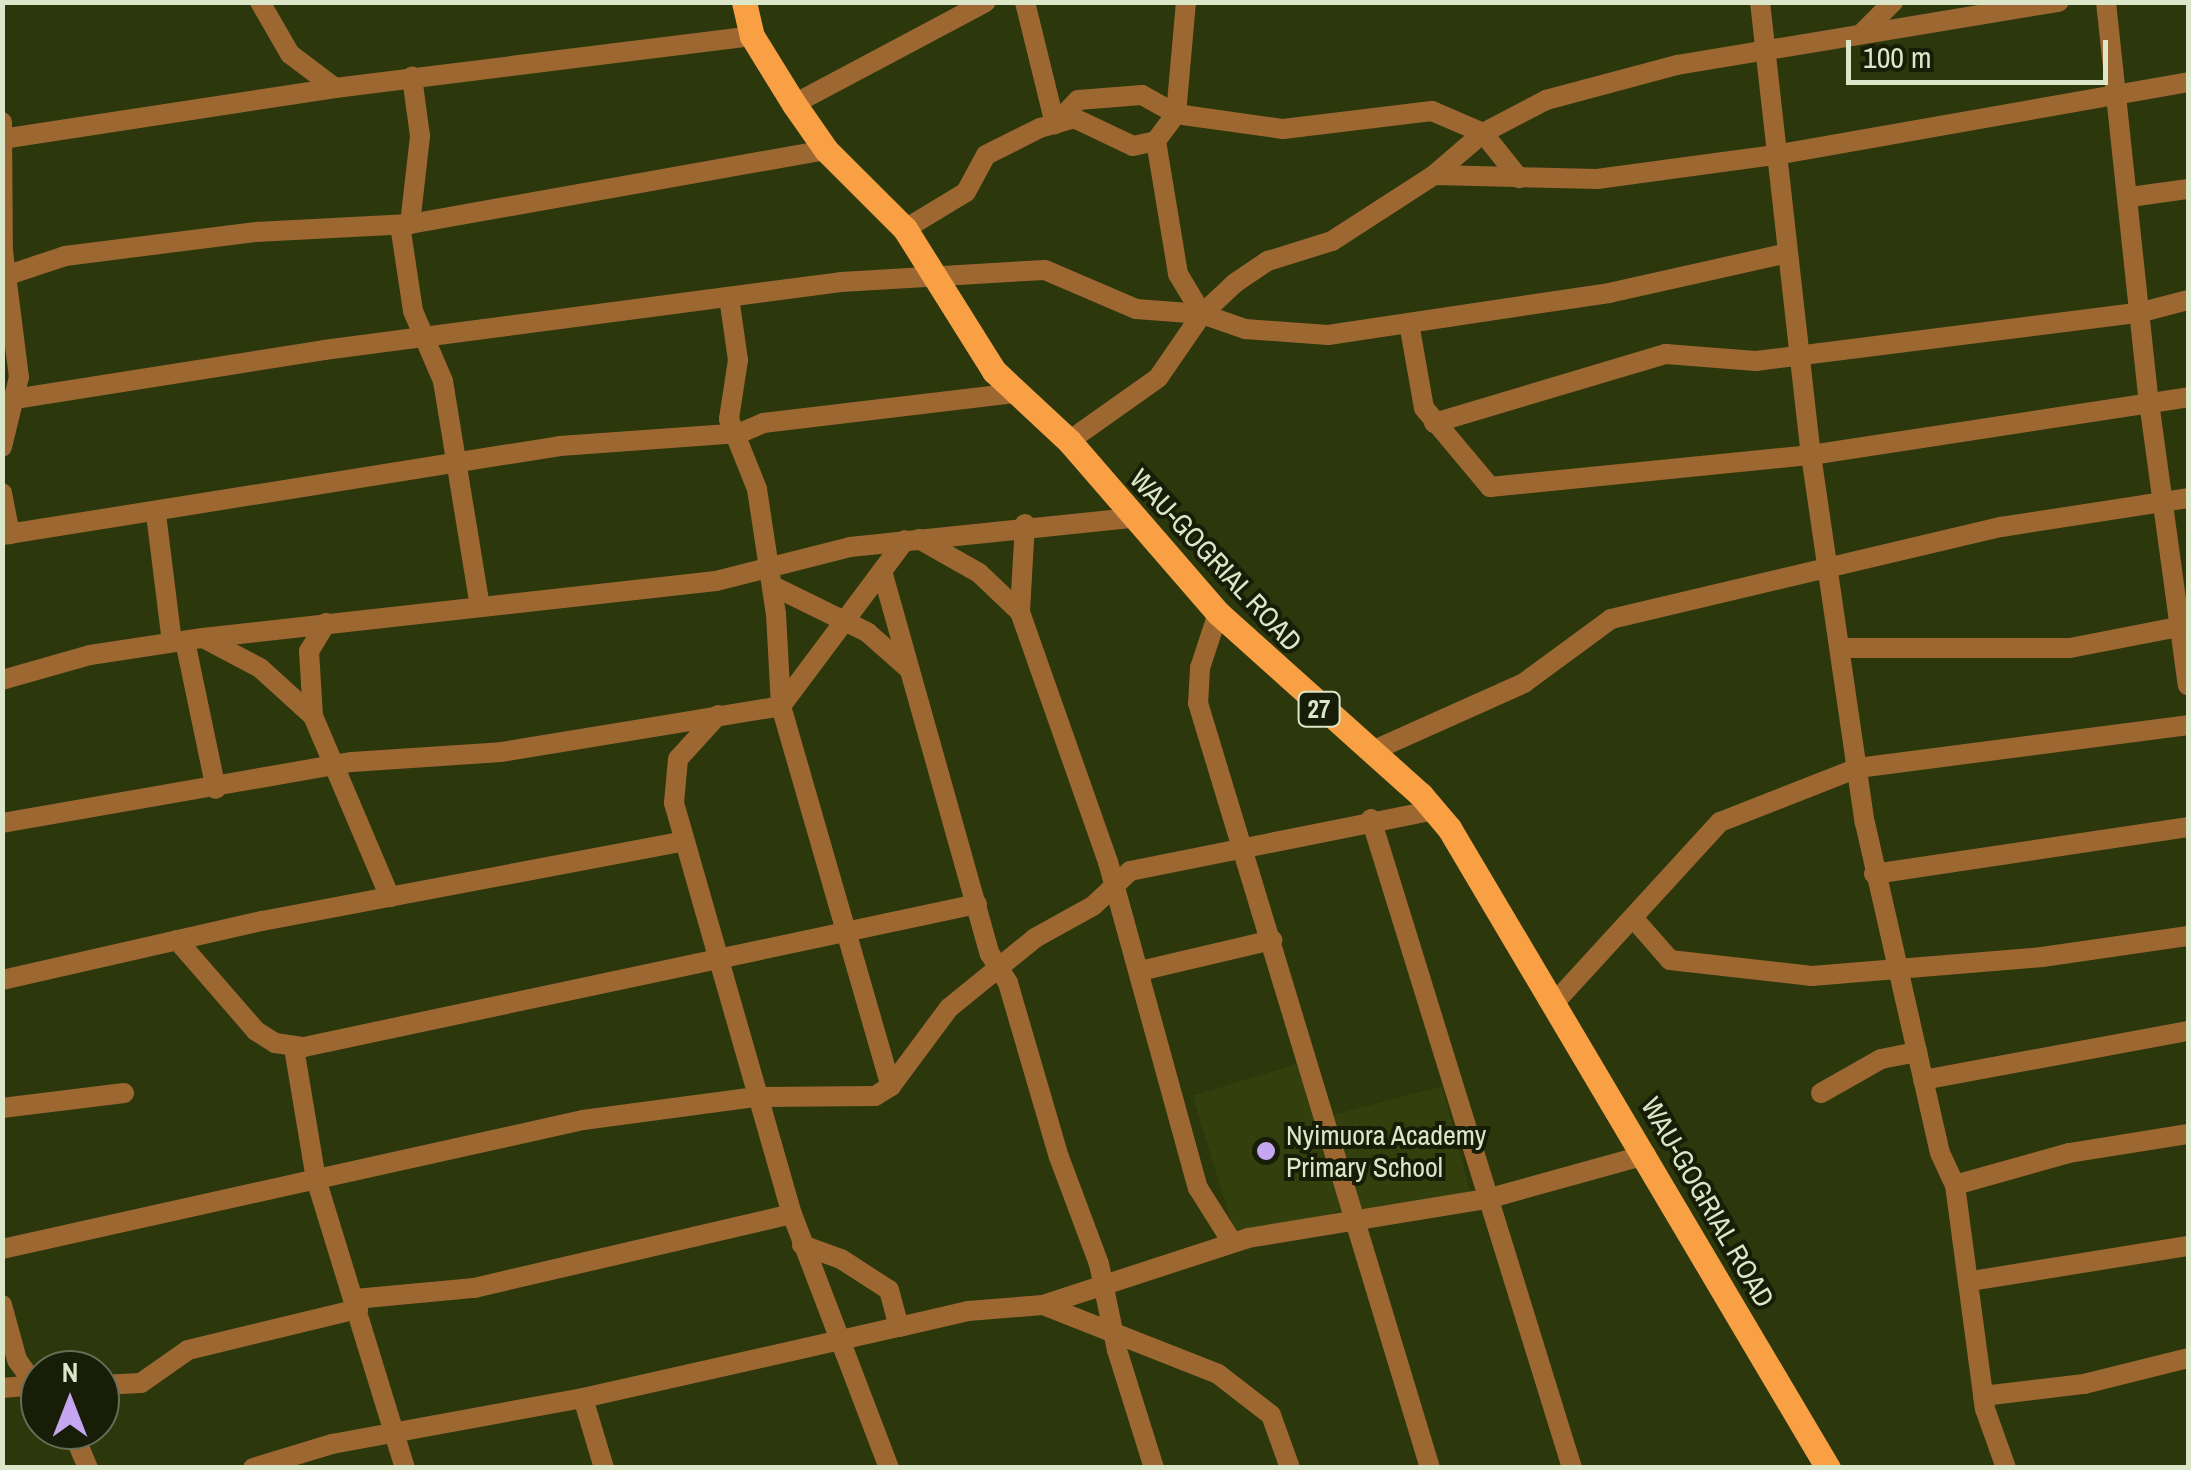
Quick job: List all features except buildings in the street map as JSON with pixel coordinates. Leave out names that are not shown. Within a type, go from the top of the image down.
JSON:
[{"type":"main road","name":"WAU-GOGRIAL ROAD","points":[[744,2],[752,36],[794,104],[826,150],[905,229],[994,371],[1069,441],[1218,613],[1434,810],[1482,874],[1828,1468]]},
{"type":"street","points":[[260,2],[290,54],[335,88]]},
{"type":"street","points":[[794,104],[986,2]]},
{"type":"street","points":[[1025,2],[1055,124]]},
{"type":"street","points":[[905,229],[966,192],[986,156],[1055,124],[1074,118],[1133,146],[1156,142],[1176,114],[1186,2]]},
{"type":"street","points":[[1760,2],[1811,455],[1874,874],[1923,1080],[1955,1186],[1984,1396],[2006,1468]]},
{"type":"street","points":[[1862,33],[1893,2]]},
{"type":"street","points":[[1069,441],[1158,378],[1202,314],[1268,261],[1332,241],[1434,175],[1483,133],[1546,100],[1767,48],[2059,2]]},
{"type":"street","points":[[2106,2],[2130,197],[2149,402],[2186,625],[2188,685]]},
{"type":"street","points":[[2,447],[10,400],[3,133],[412,77],[752,36]]},
{"type":"street","points":[[412,77],[420,136],[405,224],[424,341],[443,381],[480,606]]},
{"type":"street","points":[[1434,175],[1596,179],[1775,155],[2188,82]]},
{"type":"street","points":[[1055,124],[1078,100],[1115,96],[1142,95],[1176,114],[1283,129],[1432,110],[1483,133],[1519,178]]},
{"type":"street","points":[[1156,142],[1178,274],[1202,314]]},
{"type":"street","points":[[5,276],[64,256],[256,232],[405,224],[826,150]]},
{"type":"street","points":[[2130,197],[2188,189]]},
{"type":"street","points":[[10,400],[324,350],[424,341],[730,297],[933,276],[1045,270],[1136,308],[1202,314],[1290,334],[1409,324],[1609,293],[1788,254]]},
{"type":"street","points":[[730,297],[738,360],[728,398],[732,432],[757,489],[771,577],[781,706],[851,935],[891,1086]]},
{"type":"street","points":[[1434,423],[1666,354],[1756,361],[1802,352],[2142,312],[2188,300]]},
{"type":"street","points":[[1409,324],[1424,408],[1490,487],[1811,455],[2188,397]]},
{"type":"street","points":[[2,493],[6,535],[156,514],[300,485],[456,466],[560,446],[732,432],[764,422],[1016,394]]},
{"type":"street","points":[[1370,752],[1524,683],[1611,618],[2001,527],[2188,498]]},
{"type":"street","points":[[156,514],[187,640],[216,789]]},
{"type":"street","points":[[2,680],[90,655],[187,640],[771,577],[826,551],[1025,524],[1132,518]]},
{"type":"street","points":[[1025,524],[1020,612],[1115,884],[1198,1188],[1232,1242]]},
{"type":"street","points":[[2,822],[333,769],[519,749],[781,706],[842,618],[911,539]]},
{"type":"street","points":[[911,539],[979,573],[1020,612]]},
{"type":"street","points":[[882,571],[977,904],[1104,1285],[1114,1338],[1154,1468]]},
{"type":"street","points":[[771,577],[884,645],[914,675]]},
{"type":"street","points":[[1218,613],[1200,668],[1198,703],[1430,1468]]},
{"type":"street","points":[[326,623],[308,656],[313,716],[390,897]]},
{"type":"street","points":[[1842,648],[2036,650],[2186,625]]},
{"type":"street","points":[[187,640],[260,668],[313,716]]},
{"type":"street","points":[[718,716],[674,769],[672,792],[792,1214],[889,1468]]},
{"type":"street","points":[[1556,1001],[1635,920],[1720,822],[1858,768],[2188,726]]},
{"type":"street","points":[[2,1249],[584,1120],[756,1096],[866,1098],[891,1086],[938,1019],[1136,868],[1372,819],[1434,810]]},
{"type":"street","points":[[1372,819],[1572,1468]]},
{"type":"street","points":[[1874,874],[2188,827]]},
{"type":"street","points":[[2,980],[177,940],[684,841]]},
{"type":"street","points":[[177,940],[256,1031],[294,1048],[851,935],[977,904]]},
{"type":"street","points":[[1635,920],[1670,960],[1812,976],[1895,971],[2188,936]]},
{"type":"street","points":[[1140,972],[1272,940]]},
{"type":"street","points":[[1923,1080],[2188,1031]]},
{"type":"street","points":[[294,1048],[316,1179],[405,1468]]},
{"type":"street","points":[[1820,1093],[1881,1060],[1917,1052]]},
{"type":"street","points":[[2,1108],[124,1093]]},
{"type":"street","points":[[1955,1186],[2069,1153],[2188,1134]]},
{"type":"street","points":[[253,1468],[307,1449],[582,1398],[968,1311],[1043,1305],[1232,1242],[1486,1198],[1646,1156]]},
{"type":"street","points":[[120,1384],[141,1383],[188,1350],[357,1304],[464,1290],[669,1248],[792,1214]]},
{"type":"street","points":[[802,1245],[842,1259],[888,1290],[899,1328]]},
{"type":"street","points":[[1971,1281],[2188,1246]]},
{"type":"street","points":[[2,1305],[20,1364]]},
{"type":"street","points":[[1043,1305],[1114,1338],[1203,1368],[1263,1406],[1290,1468]]},
{"type":"street","points":[[1984,1396],[2084,1384],[2188,1358]]},
{"type":"street","points":[[582,1398],[604,1468]]},
{"type":"shaded area","name":"Nyimuora Academy Primary School","points":[[1297,1064],[1342,1210],[1237,1242],[1193,1096]]},
{"type":"shaded area","points":[[1442,1086],[1470,1192],[1362,1221],[1334,1115]]},
{"type":"place","name":"Nyimuora Academy Primary School","points":[[1266,1151]]}]
